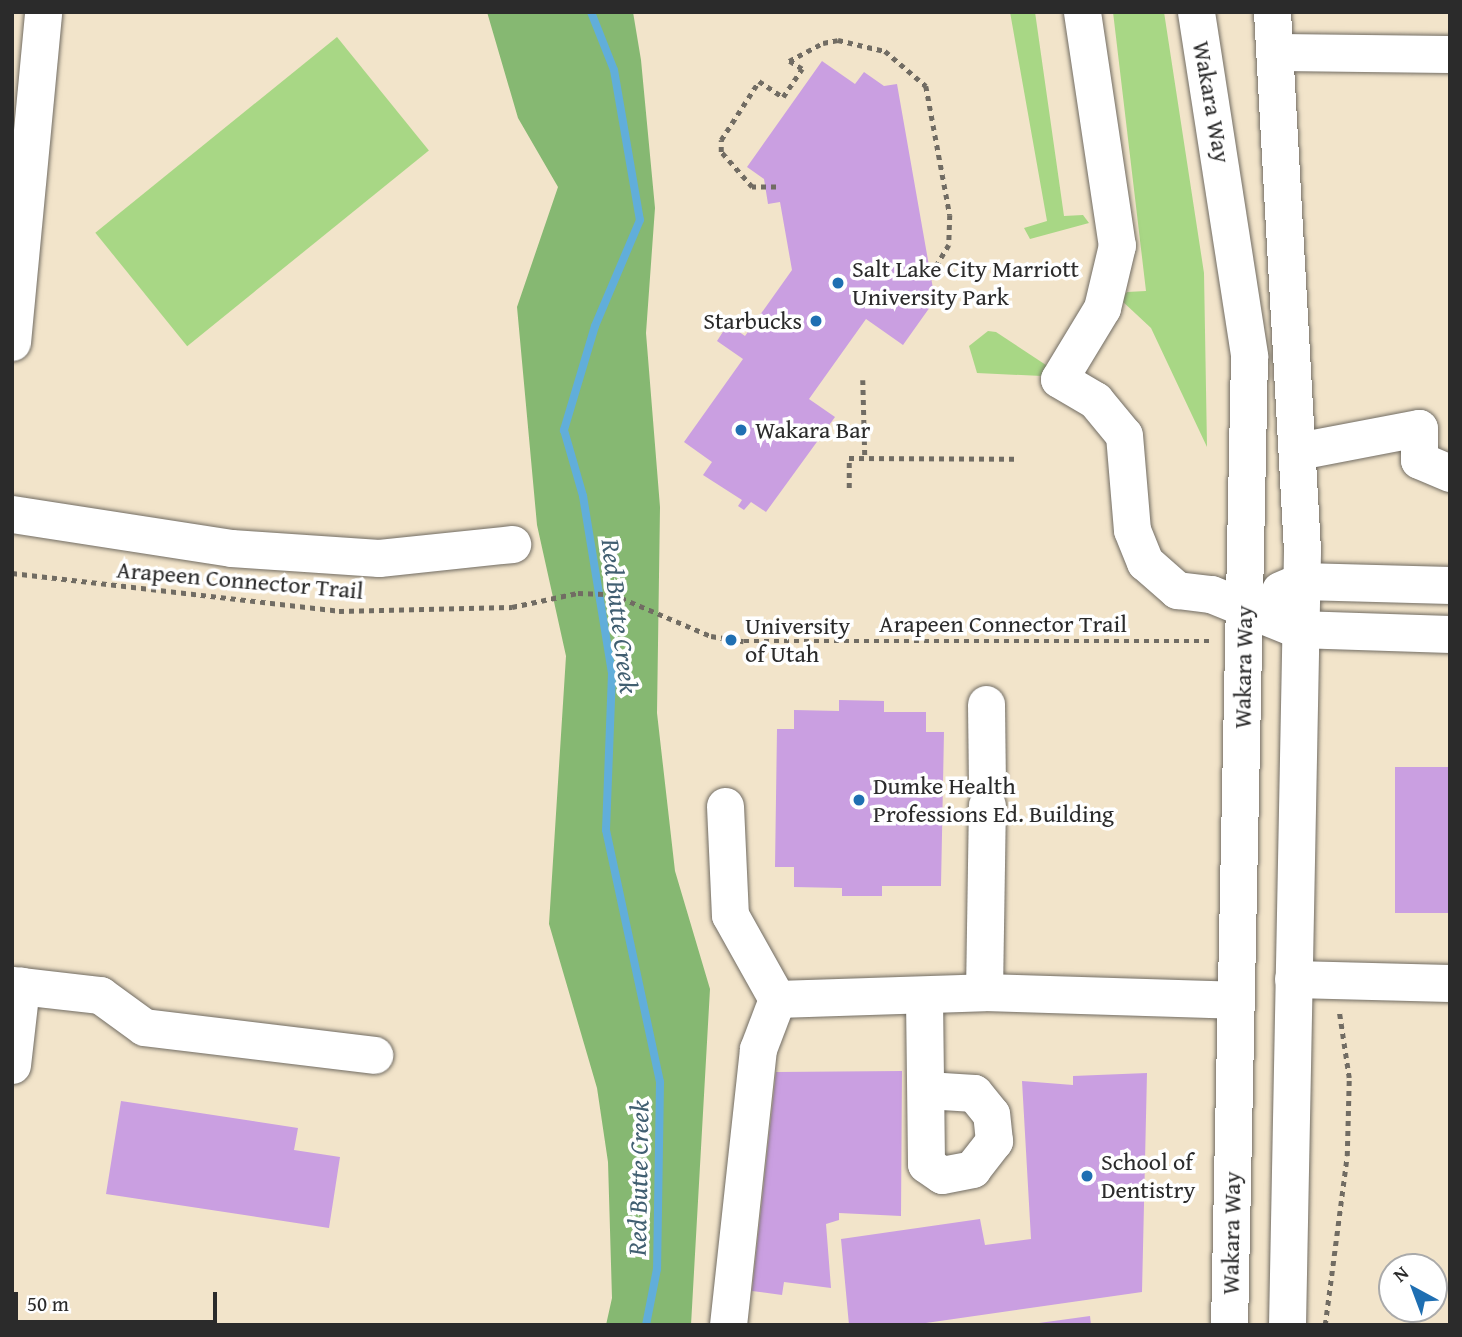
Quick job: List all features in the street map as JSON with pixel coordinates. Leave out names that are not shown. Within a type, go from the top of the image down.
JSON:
[{"type":"street","points":[[12,342],[23,131],[43,12]]},
{"type":"street","points":[[1083,12],[1117,246],[1102,308],[1059,379],[1096,400],[1124,435],[1132,530],[1155,574],[1177,590],[1244,607],[1297,629],[1450,634]]},
{"type":"street","name":"Wakara Way","points":[[1196,12],[1249,356],[1229,1325]]},
{"type":"street","points":[[1272,12],[1278,52],[1298,451],[1301,581],[1297,629],[1287,1325]]},
{"type":"street","points":[[1278,52],[1450,54]]},
{"type":"street","points":[[1298,451],[1419,428],[1419,460],[1450,473]]},
{"type":"street","points":[[12,514],[231,548],[379,558],[512,544]]},
{"type":"street","points":[[1244,607],[1301,581],[1450,585]]},
{"type":"street","points":[[984,992],[986,704]]},
{"type":"street","points":[[725,806],[730,915],[767,991],[777,999],[924,998],[984,992],[1234,1000]]},
{"type":"street","points":[[1293,979],[1450,984]]},
{"type":"street","points":[[12,1065],[16,985],[100,995],[144,1027],[374,1055]]},
{"type":"street","points":[[924,998],[926,1090]]},
{"type":"street","points":[[728,1325],[758,1049],[777,999]]},
{"type":"path","points":[[776,187],[752,187],[721,152],[721,140],[759,81],[783,97],[802,69],[789,61],[830,41],[885,51],[926,86],[950,215],[949,245],[936,267]]},
{"type":"path","points":[[863,380],[865,457]]},
{"type":"path","points":[[849,488],[849,458],[1015,459]]},
{"type":"path","name":"Arapeen Connector Trail","points":[[12,573],[339,611],[512,607],[578,593],[636,601],[694,629],[744,641],[1210,642]]},
{"type":"path","points":[[1325,1325],[1344,1212],[1348,1130],[1347,1046],[1335,997]]},
{"type":"green space","points":[[487,12],[633,12],[641,60],[655,208],[646,333],[660,507],[657,713],[675,871],[710,989],[691,1325],[606,1325],[612,1298],[608,1162],[597,1088],[549,924],[566,656],[537,525],[517,307],[558,187],[518,118]]},
{"type":"green space","points":[[1010,12],[1035,12],[1064,216],[1083,215],[1089,223],[1030,239],[1024,228],[1047,221]]},
{"type":"green space","points":[[1113,12],[1164,12],[1204,273],[1207,447],[1151,328],[1121,300],[1127,292],[1146,291]]},
{"type":"green space","points":[[337,37],[429,150],[187,346],[95,233]]},
{"type":"green space","points":[[988,331],[996,332],[1049,367],[1042,376],[977,373],[969,346]]},
{"type":"building","name":"Salt Lake City Marriott University Park","points":[[822,61],[855,84],[864,72],[884,86],[897,84],[935,300],[903,345],[866,319],[809,399],[835,417],[766,512],[751,502],[744,510],[738,506],[742,500],[703,475],[712,462],[684,442],[743,359],[717,341],[728,324],[745,336],[792,270],[780,202],[768,204],[764,179],[747,167]]},
{"type":"building","name":"Dumke Health Professions Ed. Building","points":[[839,700],[884,701],[884,712],[926,712],[926,732],[944,732],[941,886],[882,886],[882,896],[842,896],[842,888],[794,887],[794,867],[775,867],[777,729],[794,729],[794,710],[839,711]]},
{"type":"building","points":[[1395,767],[1450,767],[1450,913],[1395,913]]},
{"type":"building","points":[[902,1071],[901,1216],[839,1213],[839,1220],[826,1224],[831,1288],[784,1282],[782,1295],[752,1291],[776,1072]]},
{"type":"building","name":"School of Dentistry","points":[[1147,1073],[1142,1292],[912,1325],[849,1325],[841,1239],[980,1219],[985,1245],[1031,1239],[1022,1081],[1073,1085],[1073,1076]]},
{"type":"building","points":[[121,1101],[298,1128],[294,1150],[340,1157],[329,1228],[106,1194]]},
{"type":"building","points":[[1090,1316],[1091,1325],[1039,1325],[1039,1323]]},
{"type":"waterway","name":"Red Butte Creek","points":[[591,12],[614,70],[640,220],[595,326],[564,430],[583,496],[612,674],[606,830],[660,1082],[657,1269],[646,1325]]},
{"type":"place","name":"Salt Lake City Marriott University Park","points":[[838,283]]},
{"type":"place","name":"Starbucks","points":[[816,321]]},
{"type":"place","name":"Wakara Bar","points":[[741,430]]},
{"type":"place","name":"University of Utah","points":[[731,640]]},
{"type":"place","name":"Dumke Health Professions Ed. Building","points":[[859,800]]},
{"type":"place","name":"School of Dentistry","points":[[1087,1176]]}]
